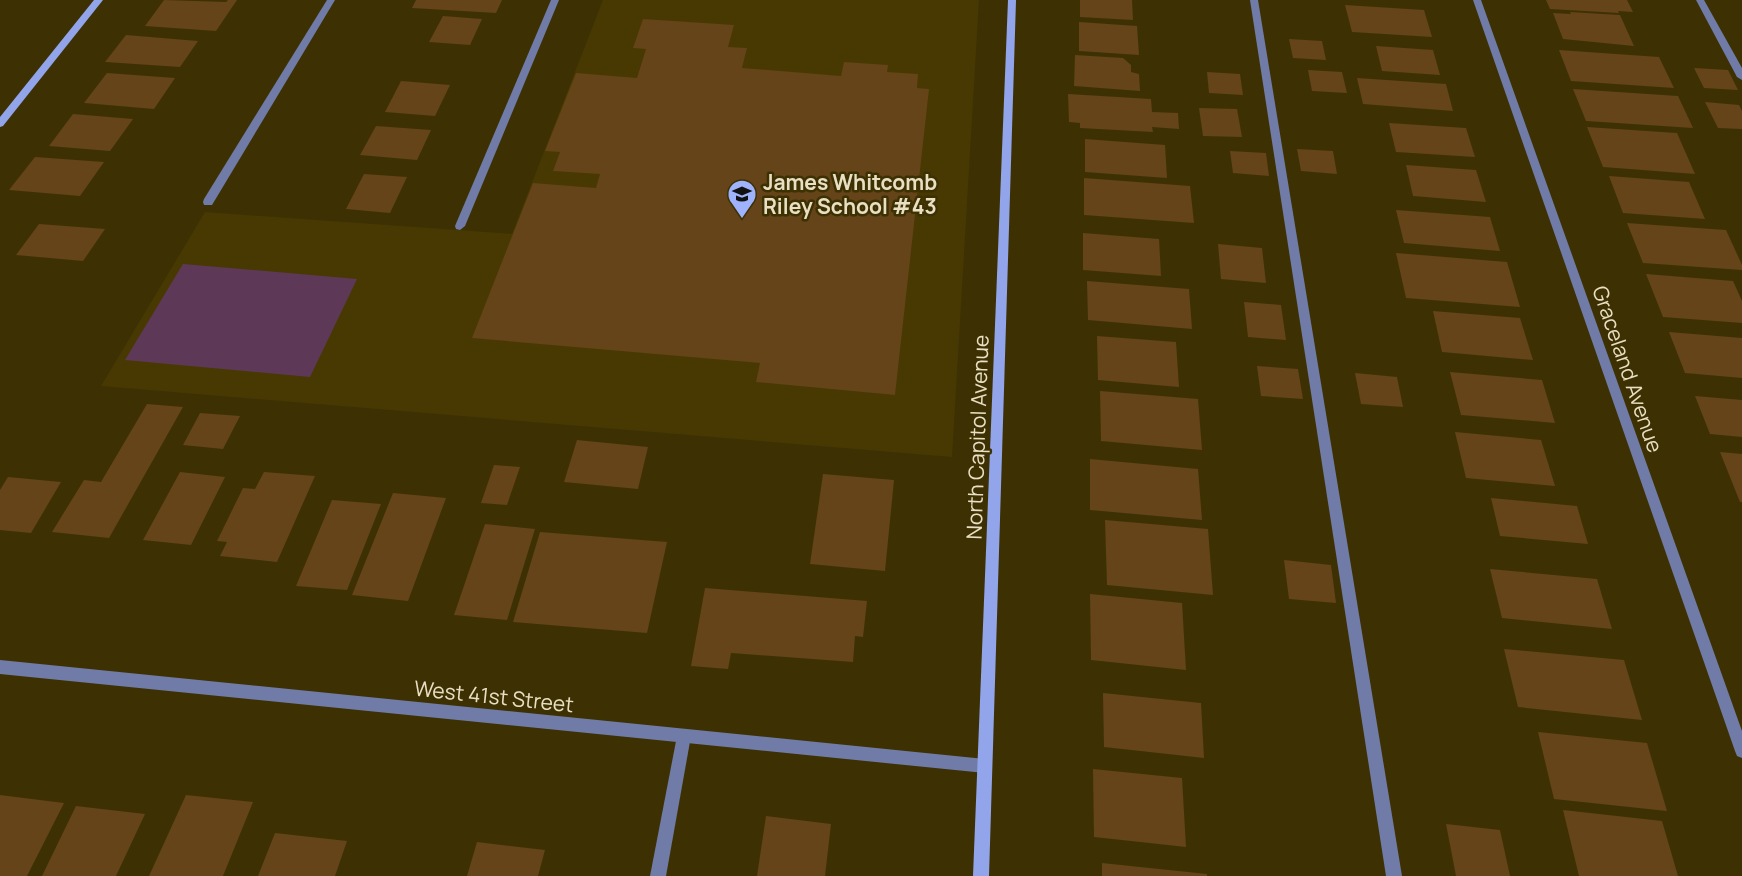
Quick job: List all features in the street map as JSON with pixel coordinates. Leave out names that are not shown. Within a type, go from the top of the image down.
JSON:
[{"type":"main road","points":[[0,124],[99,0]]},
{"type":"main road","name":"North Capitol Avenue","points":[[981,876],[1012,0]]},
{"type":"street","points":[[208,202],[331,0]]},
{"type":"street","points":[[460,226],[555,0]]},
{"type":"street","points":[[1254,0],[1394,876]]},
{"type":"street","name":"Graceland Avenue","points":[[1477,0],[1742,751]]},
{"type":"street","points":[[1701,0],[1742,77]]},
{"type":"street","name":"West 41st Street","points":[[0,667],[985,766]]},
{"type":"street","points":[[658,876],[684,736]]},
{"type":"shaded area","name":"James Whitcomb Riley School #43","points":[[603,0],[979,0],[952,457],[101,386],[205,212],[512,234]]},
{"type":"shaded area","points":[[183,264],[357,279],[310,377],[125,360]]},
{"type":"building","points":[[164,0],[226,2],[237,0],[216,31],[145,26]]},
{"type":"building","points":[[416,0],[502,0],[496,13],[412,8]]},
{"type":"building","points":[[1080,0],[1132,0],[1133,20],[1080,17]]},
{"type":"building","points":[[1546,0],[1627,0],[1633,12],[1550,9]]},
{"type":"building","points":[[1345,5],[1424,10],[1432,37],[1352,32]]},
{"type":"building","points":[[1570,12],[1620,15],[1634,46],[1563,39],[1553,13],[1571,14]]},
{"type":"building","points":[[443,16],[482,19],[470,45],[429,42]]},
{"type":"building","points":[[643,19],[734,25],[728,47],[747,48],[742,68],[841,76],[844,62],[888,65],[887,72],[918,74],[917,88],[929,89],[895,395],[756,382],[760,363],[472,338],[533,183],[596,188],[600,174],[553,171],[560,152],[545,151],[576,73],[637,78],[646,49],[633,48]]},
{"type":"building","points":[[1079,22],[1137,26],[1139,55],[1079,51]]},
{"type":"building","points":[[126,35],[198,41],[180,67],[105,62]]},
{"type":"building","points":[[1289,39],[1322,41],[1326,60],[1293,58]]},
{"type":"building","points":[[1376,46],[1433,50],[1440,75],[1382,71]]},
{"type":"building","points":[[1559,50],[1659,57],[1674,88],[1571,81]]},
{"type":"building","points":[[1075,55],[1123,58],[1131,65],[1131,72],[1139,74],[1140,91],[1074,86]]},
{"type":"building","points":[[1694,68],[1728,70],[1738,90],[1704,88]]},
{"type":"building","points":[[1308,70],[1342,72],[1347,93],[1312,91]]},
{"type":"building","points":[[1207,72],[1240,74],[1243,95],[1209,93]]},
{"type":"building","points":[[107,73],[175,78],[154,109],[84,103]]},
{"type":"building","points":[[1357,78],[1446,84],[1453,111],[1363,104]]},
{"type":"building","points":[[401,81],[450,85],[435,116],[385,112]]},
{"type":"building","points":[[1573,89],[1678,96],[1693,128],[1586,121]]},
{"type":"building","points":[[1068,94],[1151,99],[1152,112],[1178,113],[1179,129],[1152,127],[1153,132],[1080,128],[1080,123],[1069,122]]},
{"type":"building","points":[[1705,102],[1739,105],[1742,111],[1742,129],[1718,128]]},
{"type":"building","points":[[1199,108],[1237,109],[1242,137],[1203,136]]},
{"type":"building","points":[[73,114],[133,119],[110,151],[49,146]]},
{"type":"building","points":[[1389,123],[1466,128],[1475,157],[1396,152]]},
{"type":"building","points":[[376,126],[431,130],[417,160],[360,155]]},
{"type":"building","points":[[1587,127],[1677,133],[1695,174],[1603,167]]},
{"type":"building","points":[[1085,139],[1165,145],[1167,178],[1085,172]]},
{"type":"building","points":[[1297,149],[1333,151],[1337,174],[1301,171]]},
{"type":"building","points":[[1230,151],[1266,153],[1269,176],[1233,173]]},
{"type":"building","points":[[35,157],[104,162],[80,196],[9,190]]},
{"type":"building","points":[[1406,165],[1476,170],[1486,202],[1413,196]]},
{"type":"building","points":[[364,174],[407,177],[390,213],[346,209]]},
{"type":"building","points":[[1609,176],[1689,182],[1705,219],[1623,213]]},
{"type":"building","points":[[1084,178],[1190,186],[1194,223],[1084,215]]},
{"type":"building","points":[[1396,210],[1490,217],[1500,251],[1404,243]]},
{"type":"building","points":[[1627,223],[1726,230],[1742,265],[1742,270],[1643,263]]},
{"type":"building","points":[[39,224],[105,229],[83,261],[16,255]]},
{"type":"building","points":[[1083,233],[1159,239],[1161,276],[1083,270]]},
{"type":"building","points":[[1218,244],[1262,248],[1266,283],[1221,279]]},
{"type":"building","points":[[1396,253],[1507,262],[1520,307],[1406,298]]},
{"type":"building","points":[[1646,274],[1733,281],[1742,301],[1742,323],[1663,317]]},
{"type":"building","points":[[1087,281],[1189,289],[1192,329],[1088,320]]},
{"type":"building","points":[[1244,302],[1281,305],[1286,340],[1248,337]]},
{"type":"building","points":[[1433,311],[1520,318],[1533,360],[1442,352]]},
{"type":"building","points":[[1669,332],[1742,338],[1742,378],[1685,373]]},
{"type":"building","points":[[1097,336],[1176,342],[1179,387],[1098,380]]},
{"type":"building","points":[[1257,366],[1298,369],[1303,399],[1261,396]]},
{"type":"building","points":[[1450,372],[1542,380],[1555,423],[1461,415]]},
{"type":"building","points":[[1355,373],[1397,377],[1403,407],[1361,404]]},
{"type":"building","points":[[1100,391],[1198,399],[1202,450],[1101,441]]},
{"type":"building","points":[[1695,396],[1742,400],[1742,437],[1710,434]]},
{"type":"building","points":[[147,404],[183,407],[109,538],[52,532],[84,480],[101,482]]},
{"type":"building","points":[[200,413],[240,416],[223,449],[183,445]]},
{"type":"building","points":[[1455,432],[1541,440],[1555,486],[1466,478]]},
{"type":"building","points":[[577,440],[648,447],[638,489],[564,482]]},
{"type":"building","points":[[1720,452],[1742,454],[1742,502],[1740,502]]},
{"type":"building","points":[[1090,459],[1198,469],[1202,520],[1090,510]]},
{"type":"building","points":[[494,465],[520,467],[507,505],[481,503]]},
{"type":"building","points":[[180,472],[225,477],[191,545],[143,540]]},
{"type":"building","points":[[264,472],[315,476],[277,562],[220,556],[227,542],[217,541],[243,488],[255,489]]},
{"type":"building","points":[[823,474],[894,480],[885,571],[810,564]]},
{"type":"building","points":[[8,477],[61,482],[31,533],[0,530],[0,490]]},
{"type":"building","points":[[393,493],[446,498],[408,601],[352,595]]},
{"type":"building","points":[[1491,498],[1577,506],[1588,544],[1500,536]]},
{"type":"building","points":[[332,500],[381,504],[347,590],[296,586]]},
{"type":"building","points":[[1105,520],[1208,529],[1213,595],[1107,585]]},
{"type":"building","points":[[485,524],[535,529],[507,620],[454,615]]},
{"type":"building","points":[[540,532],[667,542],[647,633],[513,622]]},
{"type":"building","points":[[1284,560],[1331,565],[1336,603],[1289,599]]},
{"type":"building","points":[[1490,569],[1597,579],[1612,629],[1502,618]]},
{"type":"building","points":[[705,588],[867,601],[863,637],[855,636],[853,662],[731,653],[728,669],[691,666]]},
{"type":"building","points":[[1090,594],[1182,603],[1186,670],[1091,660]]},
{"type":"building","points":[[1504,649],[1624,660],[1642,720],[1518,707]]},
{"type":"building","points":[[1103,693],[1201,703],[1204,758],[1104,747]]},
{"type":"building","points":[[1538,732],[1647,743],[1667,811],[1554,799]]},
{"type":"building","points":[[1093,769],[1182,778],[1186,847],[1094,837]]},
{"type":"building","points":[[0,795],[64,803],[27,876],[0,876]]},
{"type":"building","points":[[186,795],[253,802],[223,876],[149,876]]},
{"type":"building","points":[[76,806],[145,814],[116,876],[42,876]]},
{"type":"building","points":[[1563,810],[1662,821],[1678,876],[1579,876]]},
{"type":"building","points":[[766,816],[831,824],[825,876],[757,876]]},
{"type":"building","points":[[1446,824],[1500,830],[1510,876],[1456,876]]},
{"type":"building","points":[[275,833],[347,841],[335,876],[258,876]]},
{"type":"building","points":[[477,842],[545,850],[538,876],[467,876]]},
{"type":"building","points":[[1102,863],[1207,874],[1207,876],[1102,876]]},
{"type":"place","name":"James Whitcomb Riley School #43","points":[[742,220]]}]
